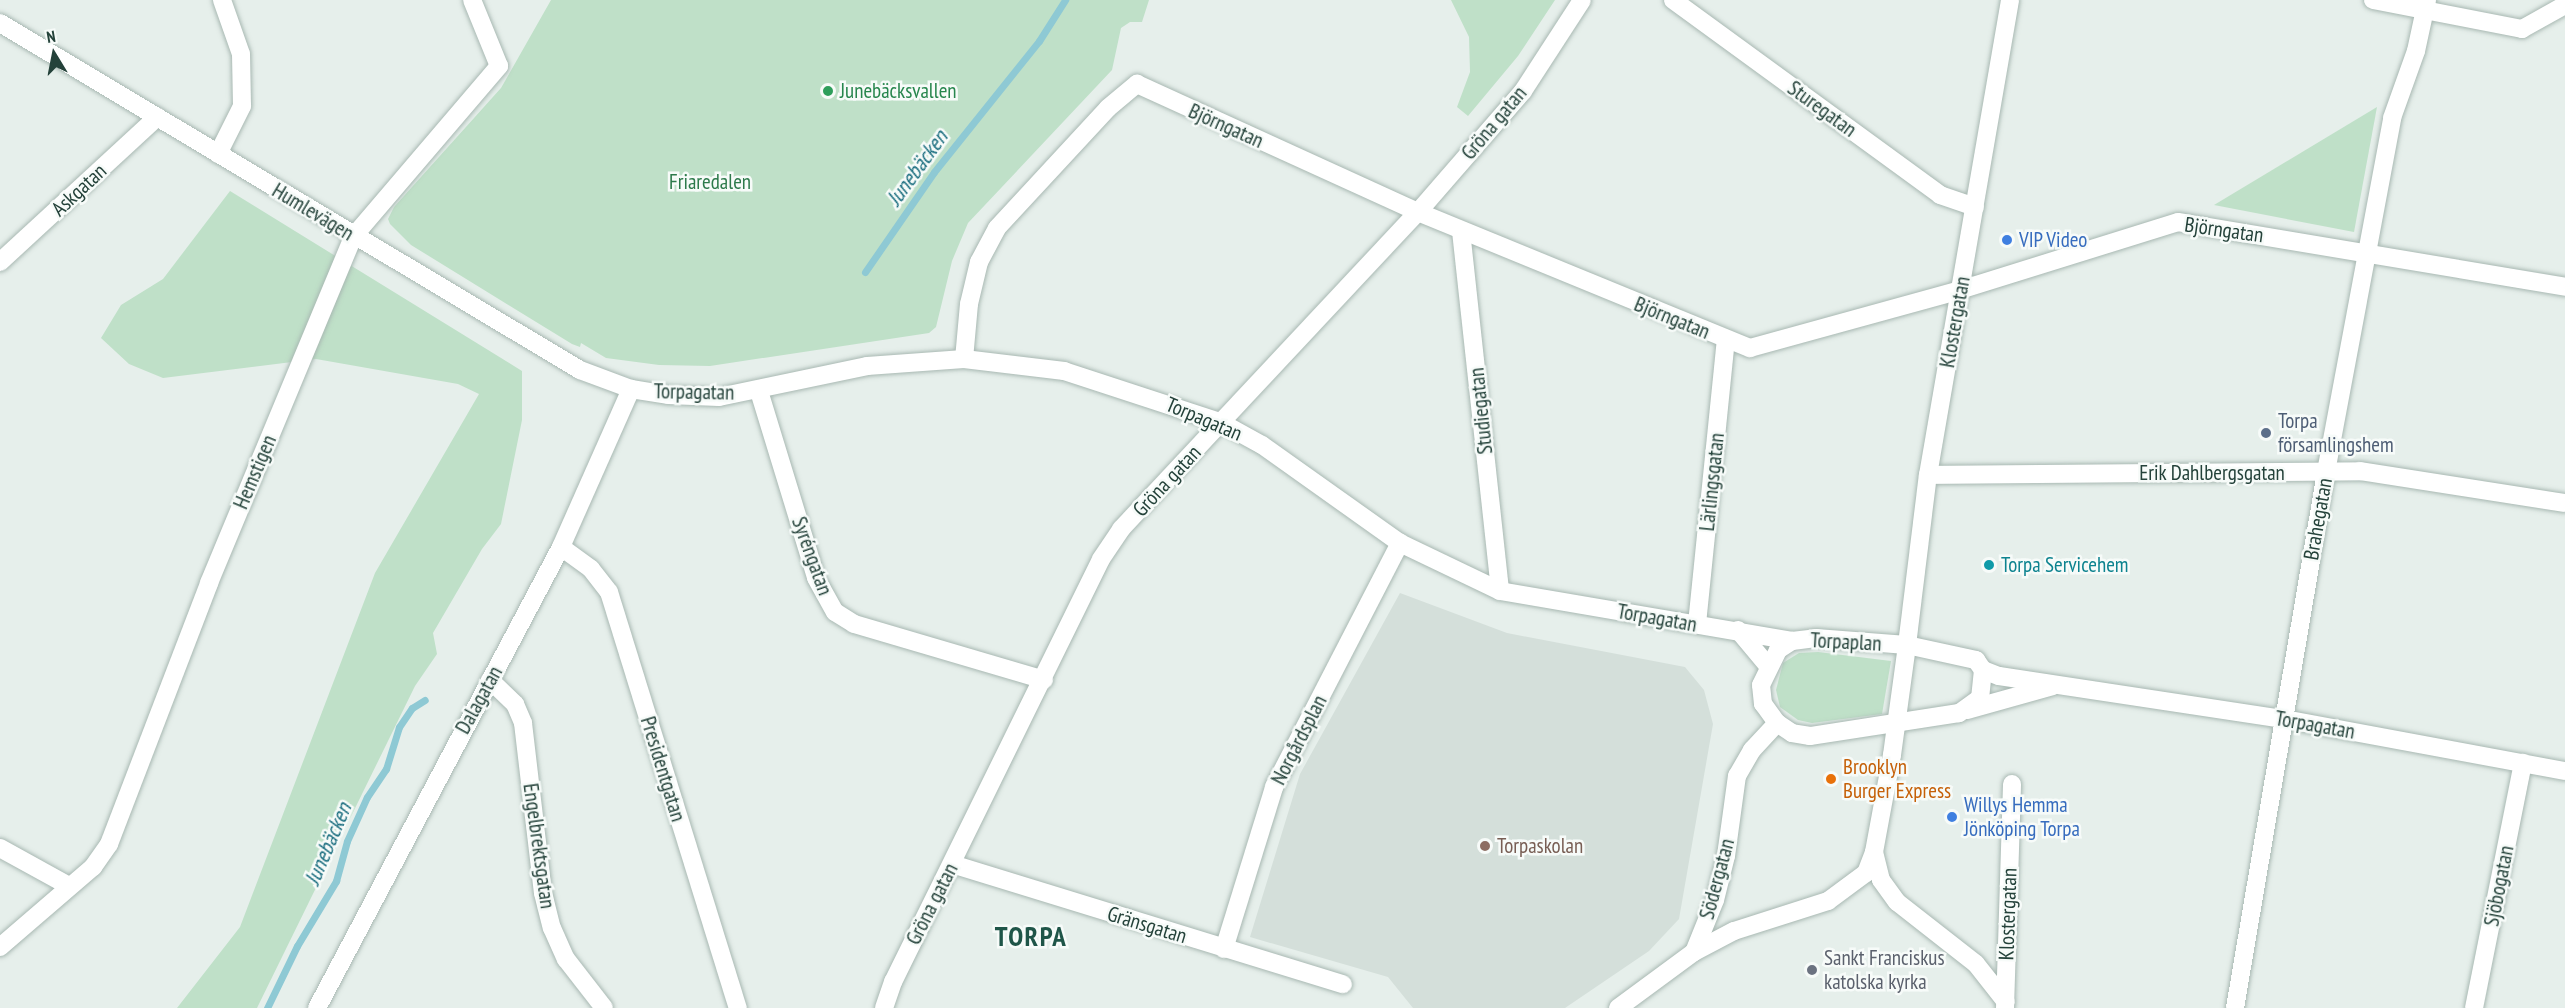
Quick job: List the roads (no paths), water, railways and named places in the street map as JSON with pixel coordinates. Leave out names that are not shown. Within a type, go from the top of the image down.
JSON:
[{"type":"street","points":[[218,154],[242,106],[240,54],[222,0]]},
{"type":"street","name":"Hemstigen","points":[[0,947],[93,867],[109,844],[209,583],[353,237],[499,66],[472,0]]},
{"type":"street","name":"Gröna gatan","points":[[884,1008],[1101,559],[1121,529],[1418,212],[1523,91],[1582,0]]},
{"type":"street","name":"Sturegatan","points":[[1673,0],[1940,195],[1975,207]]},
{"type":"street","name":"Klostergatan","points":[[1907,645],[1928,475],[2010,0]]},
{"type":"street","points":[[2373,0],[2426,5],[2522,30],[2565,5]]},
{"type":"street","name":"Brahegatan","points":[[2235,1008],[2326,472],[2392,118],[2416,51],[2426,5]]},
{"type":"street","name":"Humlevägen","points":[[0,23],[353,237],[580,370],[631,388]]},
{"type":"street","name":"Björngatan","points":[[964,359],[969,304],[979,262],[997,228],[1108,108],[1137,84],[1461,231],[1750,348],[1960,290],[2178,222],[2565,287]]},
{"type":"street","name":"Askgatan","points":[[0,262],[157,117]]},
{"type":"street","name":"Studiegatan","points":[[1461,231],[1500,591]]},
{"type":"street","name":"Lärlingsgatan","points":[[1697,624],[1726,340]]},
{"type":"street","name":"Torpagatan","points":[[631,388],[697,396],[759,391],[867,366],[964,359],[1064,371],[1220,422],[1262,445],[1400,543],[1500,591],[1792,641]]},
{"type":"street","name":"Dalagatan","points":[[317,1008],[561,547],[631,388]]},
{"type":"street","name":"Syréngatan","points":[[759,391],[816,578],[835,612],[854,624],[1044,680]]},
{"type":"street","name":"Erik Dahlbergsgatan","points":[[1928,475],[2360,471],[2565,503]]},
{"type":"street","name":"Norgårdsplan","points":[[1224,949],[1274,787],[1400,543]]},
{"type":"street","name":"Presidentgatan","points":[[561,547],[591,569],[609,592],[738,1008]]},
{"type":"street","points":[[1738,630],[1768,666]]},
{"type":"street","name":"Torpaplan","points":[[1777,723],[1763,704],[1761,685],[1768,666],[1778,650],[1792,641],[1816,638],[1907,645],[1976,660],[1983,670]]},
{"type":"street","name":"Torpaplan","points":[[1694,952],[1734,931],[1828,901],[1866,873],[1874,852],[1907,645]]},
{"type":"street","points":[[1777,723],[1792,733],[1810,736],[1959,712],[1980,698],[1983,670]]},
{"type":"street","name":"Torpagatan","points":[[1983,670],[1999,676],[2063,683],[2284,719],[2565,771]]},
{"type":"street","name":"Engelbrektsgatan","points":[[490,681],[515,704],[523,723],[536,847],[552,928],[566,959],[604,1008]]},
{"type":"street","name":"Torpagatan","points":[[1959,712],[2063,683]]},
{"type":"street","name":"Södergatan","points":[[1694,952],[1715,900],[1726,856],[1737,776],[1752,750],[1777,723]]},
{"type":"street","name":"Sjöbogatan","points":[[2474,1008],[2523,763]]},
{"type":"street","name":"Klostergatan","points":[[2005,1005],[2012,784]]},
{"type":"street","points":[[0,848],[69,886]]},
{"type":"street","name":"Torpaplan","points":[[1874,852],[1881,880],[1897,902],[1976,964],[2005,1005]]},
{"type":"street","name":"Gränsgatan","points":[[952,864],[1343,984]]},
{"type":"street","points":[[1618,1008],[1694,952]]},
{"type":"waterway","name":"Junebäcken","points":[[865,272],[934,172],[1039,41],[1065,0]]},
{"type":"waterway","name":"Junebäcken","points":[[267,1008],[297,946],[336,881],[347,841],[367,797],[386,769],[399,727],[412,708],[425,700]]},
{"type":"place","name":"Junebäcksvallen","points":[[828,91]]},
{"type":"place","name":"VIP Video","points":[[2007,240]]},
{"type":"place","name":"Torpa församlingshem","points":[[2266,433]]},
{"type":"place","name":"Torpa Servicehem","points":[[1989,565]]},
{"type":"place","name":"Brooklyn Burger Express","points":[[1831,779]]},
{"type":"place","name":"Willys Hemma Jönköping Torpa","points":[[1952,817]]},
{"type":"place","name":"Torpaskolan","points":[[1485,846]]},
{"type":"place","name":"Sankt Franciskus katolska kyrka","points":[[1812,970]]},
{"type":"district","name":"TORPA","points":[[1031,937]]},
{"type":"park label","name":"Friaredalen","points":[[710,182]]}]
